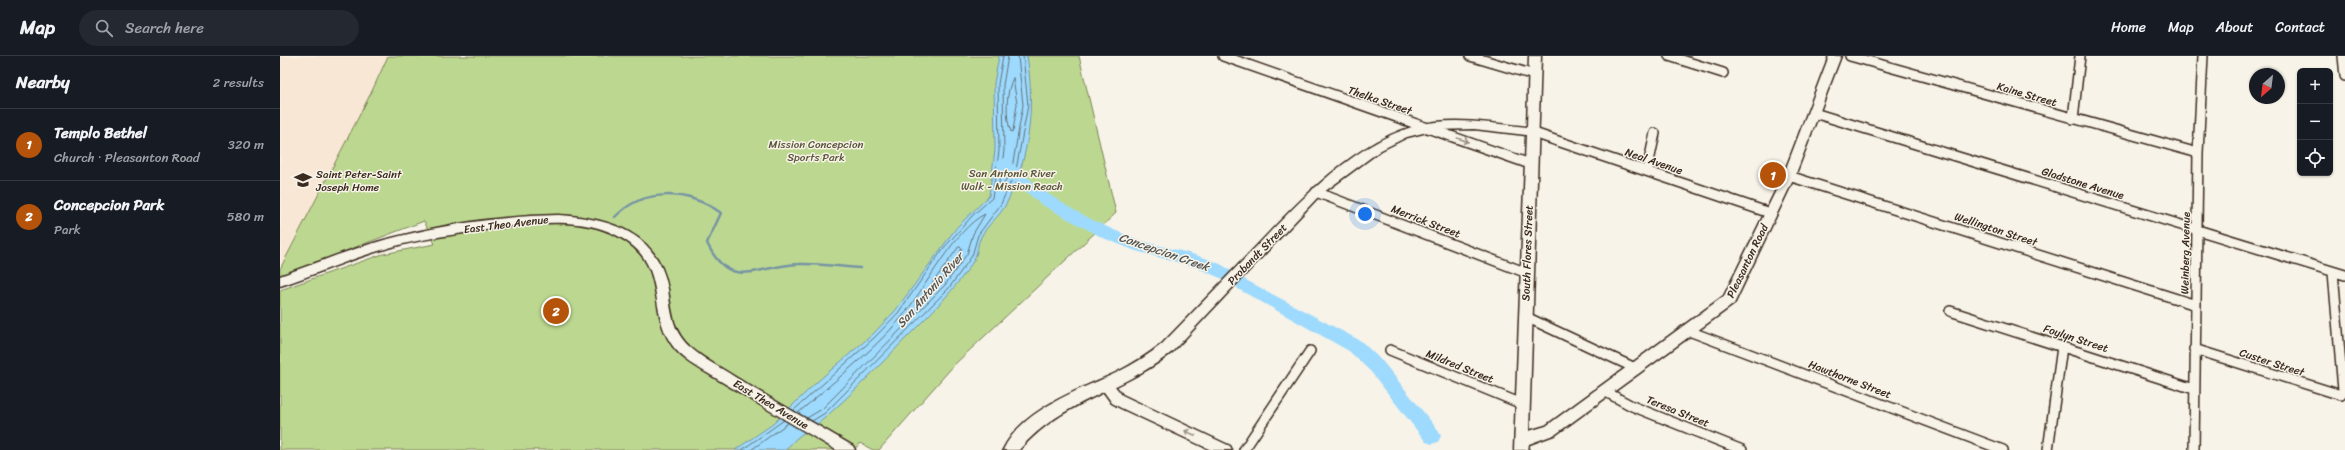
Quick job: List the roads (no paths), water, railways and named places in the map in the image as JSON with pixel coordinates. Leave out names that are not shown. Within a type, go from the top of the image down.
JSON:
[{"type":"main road","name":"South Flores Street","points":[[1521,444],[1530,132],[1535,56]]},
{"type":"main road","name":"Pleasanton Road","points":[[1521,444],[1552,430],[1606,392],[1729,300],[1789,176],[1835,56]]},
{"type":"main road","name":"Probandt Street","points":[[1010,450],[1023,434],[1047,414],[1068,402],[1140,370],[1167,348],[1316,192],[1377,148],[1402,134],[1426,128],[1474,125],[1530,132]]},
{"type":"street","name":"Thelka Street","points":[[1223,56],[1530,164]]},
{"type":"street","points":[[1470,56],[1534,75]]},
{"type":"street","points":[[1669,56],[1724,73]]},
{"type":"street","name":"Kaine Street","points":[[1850,56],[2198,153]]},
{"type":"street","points":[[2073,119],[2080,56]]},
{"type":"street","name":"Weinberg Avenue","points":[[2194,450],[2194,349],[2198,153],[2203,56]]},
{"type":"street","points":[[2344,56],[2345,76]]},
{"type":"street","name":"Gladstone Avenue","points":[[1814,113],[2345,275]]},
{"type":"street","name":"Neal Avenue","points":[[1530,132],[1770,214]]},
{"type":"street","points":[[1647,171],[1655,133]]},
{"type":"street","name":"Wellington Street","points":[[1789,176],[2196,305]]},
{"type":"street","name":"Merrick Street","points":[[1316,192],[1526,273]]},
{"type":"street","name":"East Theo Avenue","points":[[280,281],[379,246],[439,232],[554,218],[580,220],[602,225],[622,234],[638,244],[650,256],[661,278],[667,320],[675,340],[693,357],[739,386],[848,450]]},
{"type":"street","name":"Custer Street","points":[[2194,349],[2328,393],[2341,395],[2333,272]]},
{"type":"street","name":"Foylyn Street","points":[[1950,311],[2194,389]]},
{"type":"street","points":[[1524,316],[1637,368]]},
{"type":"street","name":"Hawthorne Street","points":[[1689,331],[1980,446],[2003,450]]},
{"type":"street","points":[[2048,450],[2062,347]]},
{"type":"street","name":"Mildred Street","points":[[1390,350],[1522,404]]},
{"type":"street","points":[[1244,450],[1310,351]]},
{"type":"street","points":[[1106,385],[1117,399],[1126,404],[1225,450]]},
{"type":"street","name":"Teresa Street","points":[[1606,392],[1632,406],[1742,450]]},
{"type":"water","name":"San Antonio River","points":[[999,56],[1027,56],[1030,94],[1028,133],[1020,171],[1013,189],[1005,206],[981,237],[974,260],[967,271],[943,300],[848,397],[821,421],[796,439],[786,450],[735,450],[773,424],[818,381],[873,334],[895,311],[957,227],[989,196],[995,150],[994,83]]},
{"type":"waterway","name":"Concepcion Creek","points":[[1003,164],[1047,201],[1109,234],[1142,247],[1199,262],[1225,274]]},
{"type":"waterway","points":[[615,217],[627,207],[639,200],[653,196],[681,196],[708,205],[721,213],[707,243],[716,258],[726,268],[736,272],[746,273],[784,265],[799,264],[860,268]]},
{"type":"waterway","name":"Concepcion Creek","points":[[1244,285],[1355,346],[1377,367],[1432,436]]},
{"type":"place","name":"Templo Bethel","points":[[1773,175]]},
{"type":"place","name":"Saint Peter-Saint Joseph Home","points":[[303,180]]},
{"type":"place","name":"Concepcion Park","points":[[556,311]]},
{"type":"park label","name":"Mission Concepcion Sports Park","points":[[816,150]]},
{"type":"park label","name":"San Antonio River Walk - Mission Reach","points":[[1012,179]]}]
